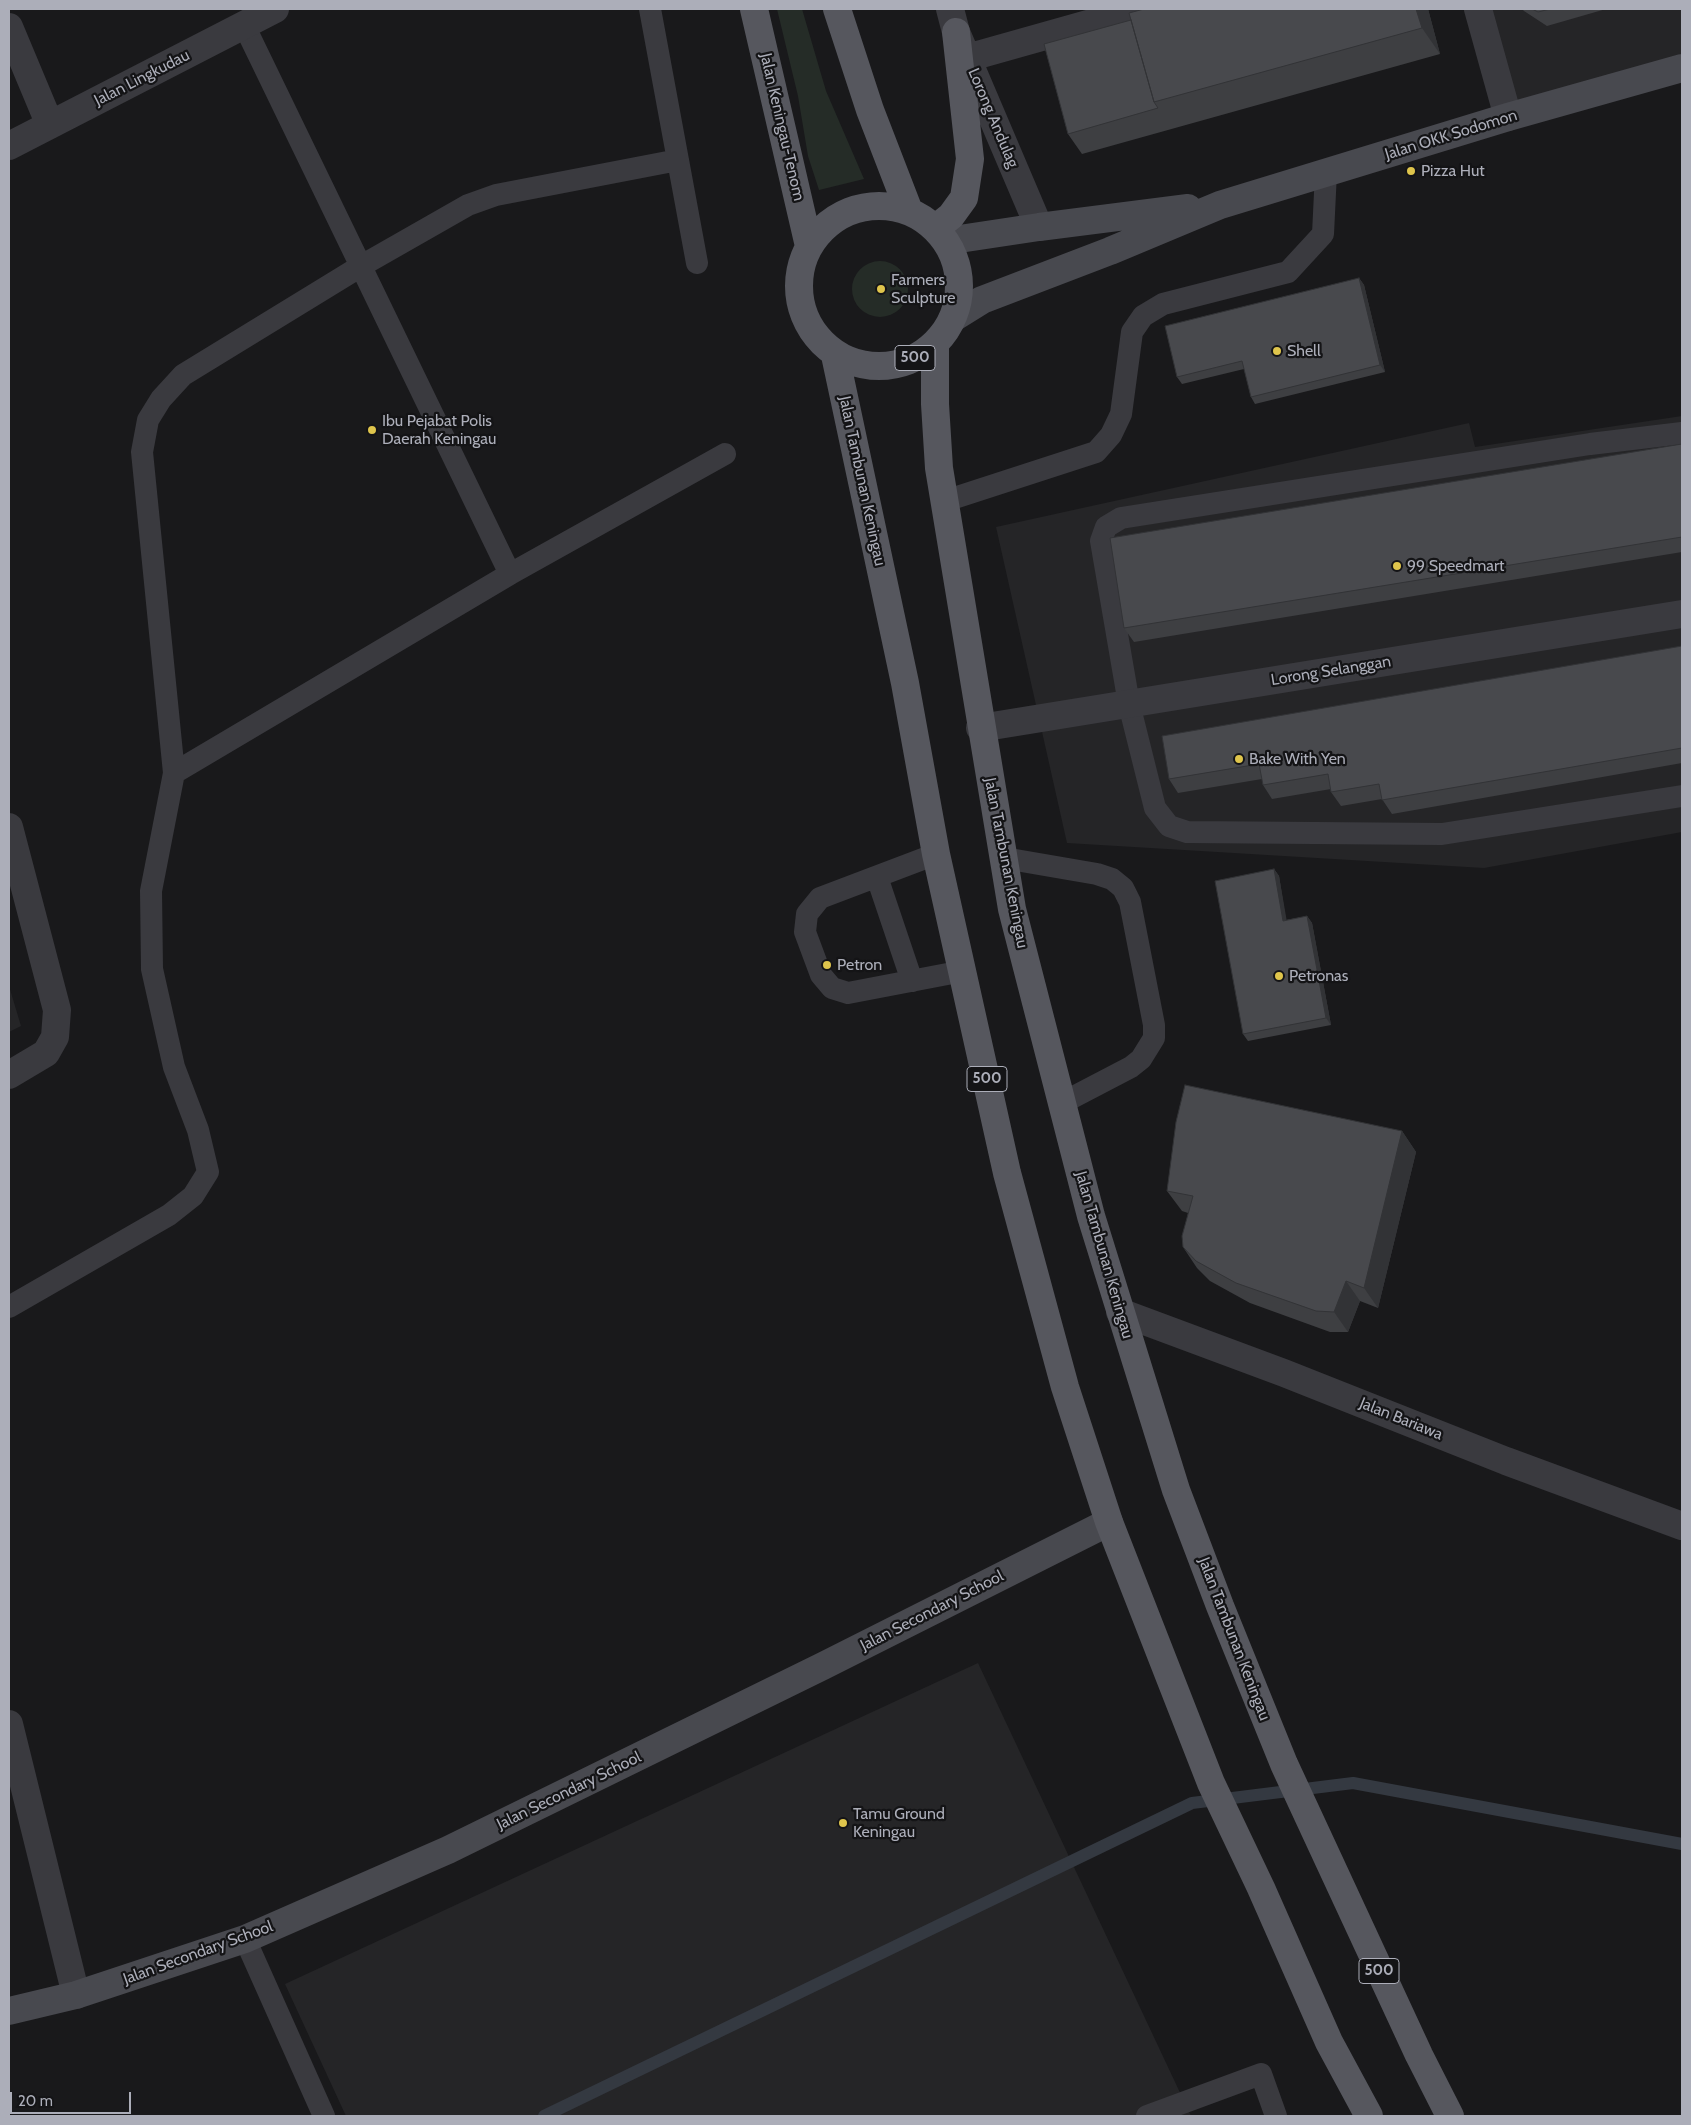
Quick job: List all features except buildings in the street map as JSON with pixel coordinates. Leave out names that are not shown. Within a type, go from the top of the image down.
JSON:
[{"type":"main road","name":"Jalan Keningau-Tenom","points":[[754,9],[808,246]]},
{"type":"main road","points":[[837,9],[870,110],[908,211]]},
{"type":"main road","points":[[941,235],[951,216],[964,198],[970,159],[953,20]]},
{"type":"main road","name":"500","points":[[886,206],[908,211],[941,235],[957,266],[960,292],[953,318],[935,344],[917,357],[897,365],[876,368],[854,364],[835,355],[816,339],[804,318],[798,294],[800,269],[808,246],[823,228],[842,214],[863,207],[886,206]]},
{"type":"main road","name":"Jalan Tambunan Keningau","points":[[935,344],[935,404],[938,459],[980,728],[1012,909],[1091,1216],[1180,1499],[1220,1606],[1284,1764],[1419,2056],[1450,2116]]},
{"type":"main road","name":"Jalan Tambunan Keningau","points":[[835,355],[906,683],[936,854],[1007,1173],[1064,1387],[1109,1522],[1211,1783],[1329,2042],[1369,2116]]},
{"type":"main road","points":[[1419,2056],[1464,2116]]},
{"type":"street","name":"Jalan Lingkudau","points":[[9,146],[275,9]]},
{"type":"street","points":[[967,58],[1140,9]]},
{"type":"street","points":[[1478,9],[1508,117]]},
{"type":"street","name":"Lorong Andulag","points":[[953,20],[967,58],[1039,227]]},
{"type":"street","points":[[9,27],[50,125]]},
{"type":"street","name":"Jalan OKK Sodomon","points":[[1220,204],[1508,117],[1682,68]]},
{"type":"street","points":[[941,235],[1039,227],[1220,204]]},
{"type":"street","points":[[953,318],[982,300],[1110,252],[1220,204]]},
{"type":"street","name":"Lorong Selanggan","points":[[980,728],[1682,614]]},
{"type":"street","points":[[9,827],[56,1010],[55,1037],[46,1053],[9,1075]]},
{"type":"street","name":"Jalan Bariawa","points":[[1120,1312],[1284,1372],[1506,1461],[1682,1526]]},
{"type":"street","name":"Jalan Secondary School","points":[[9,2011],[76,1995],[245,1939],[448,1850],[814,1671],[1109,1522]]},
{"type":"street","points":[[9,1724],[76,1995]]},
{"type":"lane","points":[[650,9],[697,263]]},
{"type":"lane","points":[[244,25],[510,574]]},
{"type":"lane","points":[[9,1307],[169,1215],[193,1196],[208,1172],[198,1130],[174,1067],[152,969],[151,891],[174,773],[142,452],[148,420],[161,399],[183,375],[361,266],[468,205],[496,195],[678,160]]},
{"type":"lane","points":[[945,501],[1096,452],[1111,435],[1121,414],[1132,332],[1143,316],[1163,304],[1288,272],[1323,234],[1326,172]]},
{"type":"lane","points":[[1682,432],[1590,444],[1121,518],[1106,527],[1101,541],[1129,704],[1155,808],[1169,826],[1188,832],[1442,834],[1682,796]]},
{"type":"lane","points":[[174,773],[510,574],[725,454]]},
{"type":"lane","points":[[936,854],[820,898],[808,914],[805,932],[821,975],[832,988],[848,993],[963,971]]},
{"type":"lane","points":[[1004,858],[1098,874],[1112,879],[1123,888],[1130,902],[1154,1025],[1154,1038],[1141,1059],[1131,1067],[1062,1103]]},
{"type":"lane","points":[[877,877],[912,981]]},
{"type":"lane","points":[[245,1939],[324,2116]]},
{"type":"lane","points":[[1147,2116],[1261,2074],[1276,2116]]},
{"type":"shaded area","points":[[777,9],[802,9],[826,91],[864,179],[819,190],[808,156],[798,96]]},
{"type":"shaded area","points":[[1478,9],[1682,9],[1682,68],[1508,117]]},
{"type":"shaded area","points":[[880,261],[900,269],[908,289],[900,309],[880,317],[860,309],[852,289],[860,269]]},
{"type":"shaded area","points":[[1682,416],[1682,832],[1484,868],[1067,843],[996,527],[1469,423],[1475,447]]},
{"type":"shaded area","points":[[9,986],[21,1026],[9,1032]]},
{"type":"shaded area","name":"Tamu Ground Keningau","points":[[978,1663],[1191,2116],[346,2116],[285,1984]]},
{"type":"waterway","points":[[544,2116],[1192,1803],[1353,1783],[1682,1844]]},
{"type":"place","name":"Pizza Hut","points":[[1411,171]]},
{"type":"place","name":"Farmers Sculpture","points":[[881,289]]},
{"type":"place","name":"Shell","points":[[1277,351]]},
{"type":"place","name":"Ibu Pejabat Polis Daerah Keningau","points":[[372,430]]},
{"type":"place","name":"99 Speedmart","points":[[1397,566]]},
{"type":"place","name":"Bake With Yen","points":[[1239,759]]},
{"type":"place","name":"Petron","points":[[827,965]]},
{"type":"place","name":"Petronas","points":[[1279,976]]},
{"type":"place","name":"Tamu Ground Keningau","points":[[843,1823]]}]
